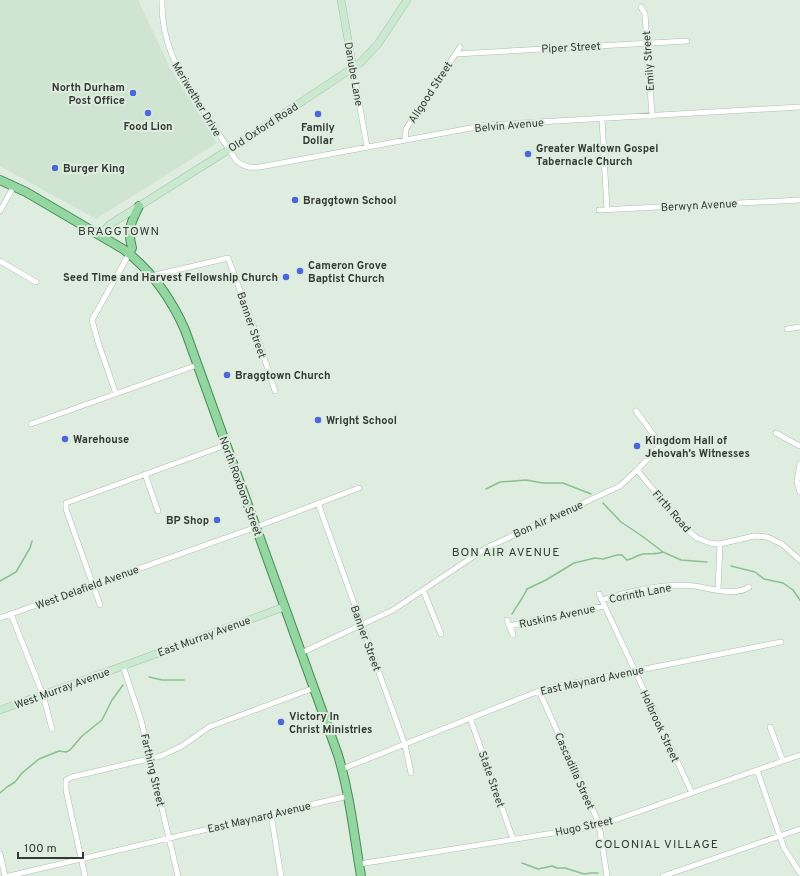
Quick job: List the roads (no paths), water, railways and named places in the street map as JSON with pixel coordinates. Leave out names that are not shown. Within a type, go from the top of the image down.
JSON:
[{"type":"main road","name":"North Roxboro Street","points":[[0,180],[14,186],[100,235],[129,254],[151,276],[169,298],[176,311],[256,526],[342,769],[361,876]]},
{"type":"main road","points":[[129,254],[132,248],[130,226],[139,206]]},
{"type":"street","name":"Meriwether Drive","points":[[162,0],[163,26],[173,59],[184,80],[228,149]]},
{"type":"street","name":"Danube Lane","points":[[341,0],[367,147]]},
{"type":"street","name":"Old Oxford Road","points":[[100,235],[107,227],[353,68],[371,53],[407,0]]},
{"type":"street","name":"Emily Street","points":[[641,7],[645,14],[652,116]]},
{"type":"street","name":"Piper Street","points":[[456,54],[687,41]]},
{"type":"street","name":"Allgood Street","points":[[405,140],[406,129],[460,47]]},
{"type":"street","name":"Belvin Avenue","points":[[228,149],[240,164],[251,168],[487,125],[800,107]]},
{"type":"street","points":[[602,119],[607,210]]},
{"type":"street","points":[[0,211],[14,186]]},
{"type":"street","name":"Berwyn Avenue","points":[[599,210],[800,200]]},
{"type":"street","points":[[116,394],[92,320],[129,254]]},
{"type":"street","name":"Banner Street","points":[[151,276],[228,258],[275,391]]},
{"type":"street","points":[[0,261],[36,282]]},
{"type":"street","points":[[787,329],[800,327]]},
{"type":"street","points":[[31,424],[197,365]]},
{"type":"street","name":"Bon Air Avenue","points":[[301,653],[393,610],[486,548],[623,484],[661,445],[636,410]]},
{"type":"street","points":[[776,433],[800,446]]},
{"type":"street","points":[[100,605],[66,509],[66,503],[226,445]]},
{"type":"street","points":[[800,464],[797,480],[800,492]]},
{"type":"street","name":"Firth Road","points":[[637,470],[692,535],[710,543],[720,544],[754,536],[767,537],[782,544],[800,560]]},
{"type":"street","points":[[145,474],[158,511]]},
{"type":"street","name":"West Delafield Avenue","points":[[0,618],[359,488]]},
{"type":"street","name":"Banner Street","points":[[318,503],[405,745],[411,774]]},
{"type":"street","points":[[718,590],[720,544]]},
{"type":"street","name":"Corinth Lane","points":[[603,603],[644,590],[671,585],[694,586],[739,592],[749,587]]},
{"type":"street","points":[[423,590],[441,634]]},
{"type":"street","name":"Holbrook Street","points":[[599,594],[692,793]]},
{"type":"street","name":"Ruskins Avenue","points":[[509,626],[603,603]]},
{"type":"street","name":"East Murray Avenue","points":[[123,666],[284,606]]},
{"type":"street","points":[[11,614],[43,695],[52,729]]},
{"type":"street","points":[[507,620],[513,635]]},
{"type":"street","name":"East Maynard Avenue","points":[[342,769],[539,691],[571,683],[781,642]]},
{"type":"street","name":"West Murray Avenue","points":[[0,710],[123,666]]},
{"type":"street","name":"Farthing Street","points":[[123,666],[141,720],[178,876]]},
{"type":"street","points":[[85,876],[66,790],[66,780],[69,778],[161,756],[182,746],[209,727],[314,688]]},
{"type":"street","name":"Cascadilla Street","points":[[539,691],[598,825],[607,876]]},
{"type":"street","name":"State Street","points":[[470,718],[513,839]]},
{"type":"street","points":[[770,727],[783,761]]},
{"type":"street","name":"Hugo Street","points":[[359,864],[598,825],[800,755]]},
{"type":"street","points":[[757,770],[780,836],[789,857],[800,873]]},
{"type":"street","name":"East Maynard Avenue","points":[[9,876],[348,796]]},
{"type":"street","points":[[270,814],[281,876]]},
{"type":"street","points":[[664,876],[800,829]]},
{"type":"street","points":[[0,854],[5,876]]},
{"type":"waterway","points":[[486,489],[500,482],[526,480],[543,483],[563,483],[591,494]]},
{"type":"waterway","points":[[603,503],[621,522],[663,552],[681,560],[707,562]]},
{"type":"waterway","points":[[0,581],[16,572],[30,548],[32,541]]},
{"type":"waterway","points":[[512,614],[527,589],[546,580],[574,563],[595,558],[603,559],[617,555],[622,555],[627,560],[643,554],[663,552]]},
{"type":"waterway","points":[[731,566],[755,572],[764,579],[783,583],[793,590],[800,600]]},
{"type":"waterway","points":[[149,677],[162,680],[184,680]]},
{"type":"waterway","points":[[0,793],[15,782],[22,773],[39,759],[59,751],[66,752],[70,750],[82,736],[102,720],[112,700],[123,685]]},
{"type":"waterway","points":[[522,863],[538,869],[552,866],[557,868],[565,868],[584,874],[598,873]]},
{"type":"place","name":"North Durham Post Office","points":[[133,93]]},
{"type":"place","name":"Food Lion","points":[[148,113]]},
{"type":"place","name":"Family Dollar","points":[[318,114]]},
{"type":"place","name":"Greater Waltown Gospel Tabernacle Church","points":[[528,154]]},
{"type":"place","name":"Burger King","points":[[55,168]]},
{"type":"place","name":"Braggtown School","points":[[295,200]]},
{"type":"place","name":"Cameron Grove Baptist Church","points":[[300,271]]},
{"type":"place","name":"Seed Time and Harvest Fellowship Church","points":[[286,277]]},
{"type":"place","name":"Braggtown Church","points":[[227,375]]},
{"type":"place","name":"Wright School","points":[[318,420]]},
{"type":"place","name":"Warehouse","points":[[65,439]]},
{"type":"place","name":"Kingdom Hall of Jehovah’s Witnesses","points":[[637,446]]},
{"type":"place","name":"BP Shop","points":[[217,520]]},
{"type":"place","name":"Victory In Christ Ministries","points":[[281,722]]},
{"type":"district","name":"BRAGGTOWN","points":[[119,231]]},
{"type":"district","name":"BON AIR AVENUE","points":[[506,552]]},
{"type":"district","name":"COLONIAL VILLAGE","points":[[657,844]]}]
